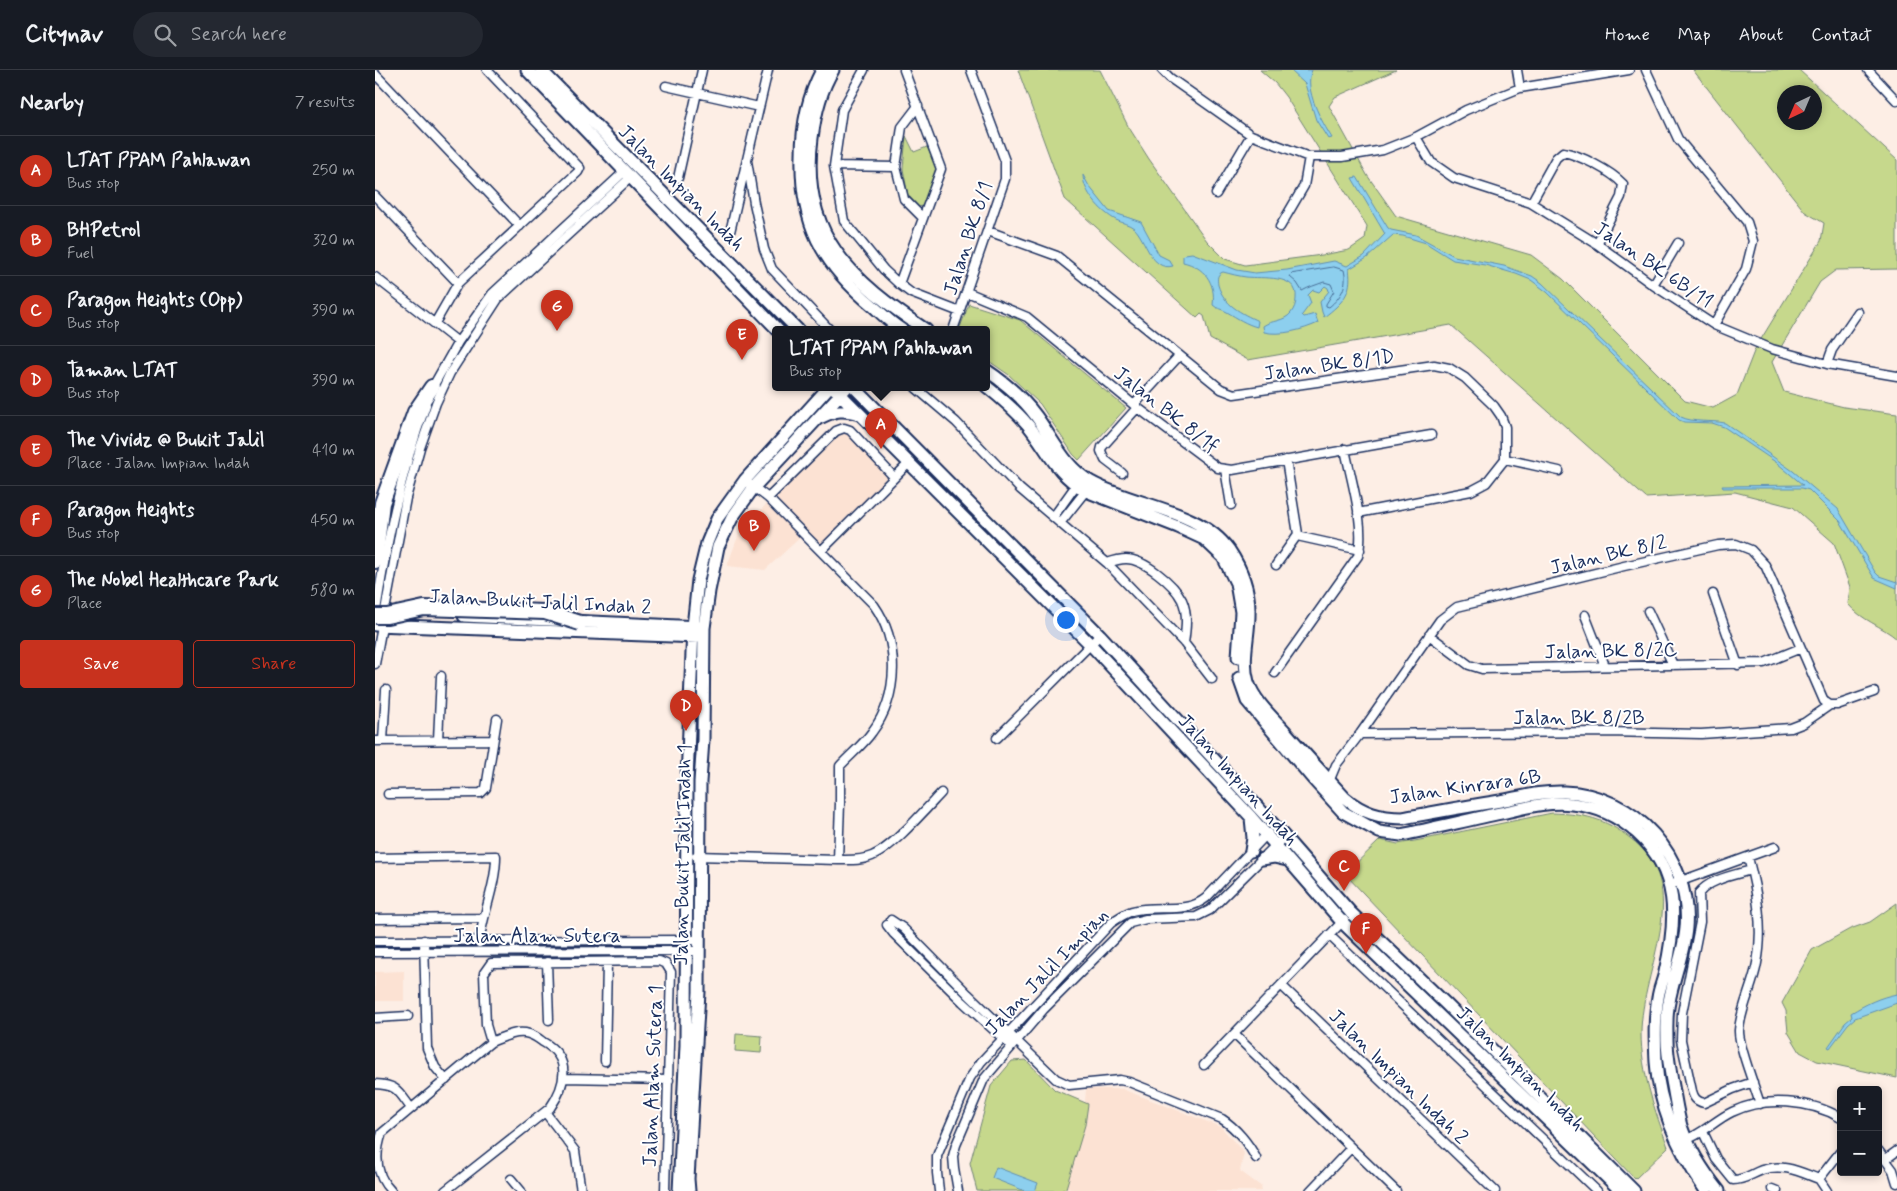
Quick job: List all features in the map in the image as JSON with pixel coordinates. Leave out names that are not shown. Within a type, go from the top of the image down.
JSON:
[{"type":"highway","points":[[375,561],[382,503],[415,412],[432,387]]},
{"type":"highway","points":[[378,618],[424,608],[545,612],[579,623]]},
{"type":"street","points":[[435,324],[458,283],[579,172],[580,168],[487,70]]},
{"type":"street","name":"Jalan Impian Indah","points":[[527,70],[774,326]]},
{"type":"street","name":"Jalan Impian Indah","points":[[541,70],[794,326]]},
{"type":"street","points":[[677,178],[702,70]]},
{"type":"street","points":[[730,232],[768,70]]},
{"type":"street","points":[[822,70],[807,109],[802,144],[801,179],[803,201],[813,232],[829,261],[851,288],[897,326]]},
{"type":"street","points":[[833,70],[820,96],[811,146],[810,178],[812,197],[817,212],[826,236],[851,272],[890,306],[920,326]]},
{"type":"street","points":[[864,70],[842,110],[834,166],[844,221],[884,270],[899,284],[911,293],[960,312]]},
{"type":"street","points":[[899,284],[941,169],[904,70]]},
{"type":"street","name":"Jalan BK 8/1","points":[[955,326],[1005,179],[1005,160],[971,70]]},
{"type":"street","points":[[1162,70],[1170,78],[1251,135],[1309,157],[1342,158],[1383,150],[1415,137],[1466,110],[1520,88],[1594,73],[1629,70]]},
{"type":"street","points":[[1517,70],[1520,88]]},
{"type":"street","points":[[1646,70],[1678,139],[1747,222],[1753,241],[1746,269],[1714,325]]},
{"type":"street","points":[[1868,70],[1897,99]]},
{"type":"street","points":[[375,72],[520,226]]},
{"type":"street","points":[[666,86],[759,108]]},
{"type":"street","points":[[917,106],[902,127],[896,167],[904,199],[923,218]]},
{"type":"street","points":[[1216,194],[1251,135]]},
{"type":"street","name":"Jalan BK 6B/11","points":[[1415,137],[1431,162],[1454,178],[1531,203],[1597,244],[1653,285],[1714,325],[1772,350],[1827,364],[1897,376]]},
{"type":"street","points":[[1531,203],[1556,158],[1563,152],[1573,154],[1617,177],[1623,184],[1621,198],[1597,244]]},
{"type":"street","points":[[1280,228],[1304,186],[1309,157]]},
{"type":"street","points":[[747,161],[764,248],[773,269],[826,326]]},
{"type":"street","points":[[834,166],[896,167]]},
{"type":"street","points":[[375,664],[378,618],[397,506],[415,433],[432,387],[458,342],[492,294],[628,174]]},
{"type":"street","points":[[378,618],[406,498],[420,448],[436,403],[450,373],[498,299],[628,174]]},
{"type":"street","points":[[375,196],[458,283]]},
{"type":"street","name":"Jalan BK 8/1D","points":[[988,230],[1057,256],[1221,389],[1234,394],[1434,365],[1449,368],[1465,378],[1494,406],[1501,416],[1505,427],[1505,459]]},
{"type":"street","points":[[1653,285],[1678,243]]},
{"type":"street","points":[[375,277],[458,342]]},
{"type":"street","name":"Jalan BK 8/1f","points":[[967,292],[1027,317],[1135,406],[1218,468],[1232,470],[1431,435]]},
{"type":"street","points":[[1827,364],[1833,350],[1858,312]]},
{"type":"street","points":[[1122,473],[1105,460],[1101,452],[1102,446],[1179,356]]},
{"type":"street","name":"Jalan Kinrara 6B","points":[[990,373],[1015,393],[1035,414],[1084,484]]},
{"type":"street","name":"Jalan Kinrara 6B","points":[[990,389],[1028,425],[1062,473],[1204,539],[1223,557],[1236,583],[1238,593],[1241,612],[1238,646],[1239,678],[1247,700],[1321,780],[1343,812],[1379,832],[1401,835],[1541,805],[1573,804],[1605,812],[1624,822],[1644,839],[1675,883]]},
{"type":"street","name":"Jalan Bukit Jalil Indah 1","points":[[679,1191],[686,1044],[687,781],[698,632],[699,580],[707,543],[717,519],[750,483],[826,391]]},
{"type":"street","name":"Jalan Bukit Jalil Indah 1","points":[[750,483],[815,421],[839,391]]},
{"type":"street","name":"Jalan Impian Indah","points":[[841,391],[860,414],[1091,645],[1251,817],[1342,922],[1621,1191]]},
{"type":"street","name":"Jalan Impian Indah","points":[[858,391],[1100,635],[1275,826],[1351,913],[1446,1004],[1634,1191]]},
{"type":"street","points":[[920,391],[956,422],[1020,489],[1107,563],[1184,643],[1212,680]]},
{"type":"street","points":[[815,421],[836,410],[849,410],[860,414]]},
{"type":"street","points":[[768,498],[835,431],[844,428],[850,430],[895,477]]},
{"type":"street","points":[[1275,673],[1355,562],[1360,550],[1361,540],[1358,513],[1345,449]]},
{"type":"street","points":[[1358,513],[1471,492],[1486,483],[1505,459],[1559,471]]},
{"type":"street","points":[[1276,565],[1297,536],[1286,460]]},
{"type":"street","points":[[821,551],[909,463]]},
{"type":"street","points":[[1225,469],[1231,505]]},
{"type":"street","points":[[750,483],[768,498],[821,551],[874,605],[884,619],[893,659],[891,690],[882,714],[872,732],[840,766],[837,860]]},
{"type":"street","points":[[1054,516],[1084,484]]},
{"type":"street","points":[[1061,522],[1084,484]]},
{"type":"street","points":[[1297,536],[1360,550]]},
{"type":"street","name":"Jalan BK 8/2","points":[[1360,734],[1440,620],[1457,606],[1718,545],[1736,544],[1751,550],[1765,565],[1824,701],[1830,705]]},
{"type":"street","points":[[1107,563],[1127,559],[1142,563],[1164,578],[1182,600],[1187,622],[1184,643]]},
{"type":"street","points":[[1713,594],[1739,665]]},
{"type":"street","points":[[1649,611],[1673,665]]},
{"type":"street","points":[[1585,615],[1605,666]]},
{"type":"street","name":"Jalan Bukit Jalil Indah 2","points":[[378,618],[698,632]]},
{"type":"street","name":"Jalan Bukit Jalil Indah 2","points":[[579,623],[698,632]]},
{"type":"street","name":"Jalan Bukit Jalil Indah 1","points":[[689,1191],[688,1179],[699,992],[700,782],[703,740],[698,632]]},
{"type":"street","points":[[997,738],[1100,635]]},
{"type":"street","name":"Jalan BK 8/2C","points":[[1429,635],[1469,665],[1482,669],[1739,665],[1764,663],[1801,648]]},
{"type":"street","points":[[438,740],[441,676]]},
{"type":"street","points":[[386,690],[379,741],[493,740]]},
{"type":"street","points":[[1830,705],[1837,705],[1874,692]]},
{"type":"street","name":"Jalan BK 8/2B","points":[[1360,734],[1597,732],[1701,734],[1737,732],[1791,728],[1804,723],[1830,705]]},
{"type":"street","points":[[388,794],[481,793],[486,788],[497,719]]},
{"type":"street","points":[[1321,780],[1336,765],[1360,734]]},
{"type":"street","name":"Jalan Kinrara 6B","points":[[1321,780],[1355,806],[1369,814],[1386,818],[1403,818],[1542,793],[1578,793],[1600,799],[1635,816],[1650,829],[1663,845],[1675,865],[1674,920],[1665,971],[1657,999],[1655,1029],[1656,1064],[1663,1101],[1682,1142],[1693,1173],[1706,1191]]},
{"type":"street","points":[[687,781],[700,782]]},
{"type":"street","points":[[687,856],[859,860],[880,852],[941,793]]},
{"type":"street","points":[[1251,817],[1253,838],[1251,851]]},
{"type":"street","name":"Jalan Jalil Impian","points":[[939,1191],[937,1156],[970,1078],[981,1062],[1111,924],[1122,915],[1133,911],[1185,908],[1197,905],[1275,826]]},
{"type":"street","name":"Jalan Jalil Impian","points":[[957,1191],[953,1156],[985,1079],[1044,1009],[1130,923],[1146,919],[1203,914],[1210,910],[1284,837]]},
{"type":"street","points":[[1675,883],[1775,847]]},
{"type":"street","points":[[375,858],[496,856],[496,869],[483,918],[478,952]]},
{"type":"street","points":[[1748,857],[1755,883],[1760,926],[1757,963],[1739,1032],[1760,1104]]},
{"type":"street","points":[[1262,859],[1287,860]]},
{"type":"street","points":[[1751,870],[1715,882],[1699,893],[1700,922],[1682,1013],[1681,1040],[1692,1091],[1694,1098],[1698,1102],[1704,1103],[1753,1082]]},
{"type":"street","points":[[1204,1065],[1351,913]]},
{"type":"street","points":[[375,919],[483,918]]},
{"type":"street","points":[[1006,1036],[993,1030],[897,937],[889,922],[905,930],[998,1023],[1006,1036],[1012,1047],[1025,1050]]},
{"type":"street","points":[[897,937],[905,930]]},
{"type":"street","points":[[1329,935],[1597,1191]]},
{"type":"street","name":"Jalan Alam Sutera","points":[[375,940],[479,940],[699,945]]},
{"type":"street","points":[[424,940],[427,1048],[435,1067],[446,1080]]},
{"type":"street","name":"Jalan Alam Sutera","points":[[375,952],[478,952],[699,945]]},
{"type":"street","name":"Jalan Alam Sutera 1","points":[[607,962],[659,961],[666,964],[671,972],[665,1191]]},
{"type":"street","points":[[547,962],[549,1020]]},
{"type":"street","points":[[491,1042],[486,1025],[484,973],[491,963],[607,962],[605,1061]]},
{"type":"street","name":"Jalan Impian Indah 2","points":[[1281,985],[1495,1191]]},
{"type":"street","points":[[375,1018],[408,1016]]},
{"type":"street","points":[[998,1023],[1020,1022]]},
{"type":"street","points":[[1025,1050],[1028,1029]]},
{"type":"street","points":[[993,1030],[995,1035],[994,1048]]},
{"type":"street","points":[[391,1191],[377,1171],[375,1159],[376,1146],[382,1133],[491,1042],[512,1034],[529,1033],[550,1046],[561,1058],[564,1078],[559,1094],[550,1108],[445,1191]]},
{"type":"street","points":[[1234,1034],[1396,1191]]},
{"type":"street","points":[[1012,1047],[1025,1050],[1056,1079],[1069,1084],[1120,1080],[1222,1120],[1251,1148],[1256,1158]]},
{"type":"street","points":[[564,1078],[669,1080]]},
{"type":"street","points":[[375,1084],[389,1085],[394,1088],[411,1108]]},
{"type":"street","points":[[1682,1142],[1703,1132],[1711,1124],[1735,1111],[1760,1104],[1793,1102],[1830,1111],[1837,1115]]},
{"type":"street","points":[[545,1112],[575,1151],[581,1191]]},
{"type":"street","points":[[1703,1132],[1716,1159],[1733,1180],[1743,1180],[1762,1170],[1787,1167],[1819,1179],[1827,1191]]},
{"type":"street","name":"Jalan Kinrara 6B","points":[[1682,1142],[1719,1191]]},
{"type":"street","points":[[1310,1191],[1351,1148]]},
{"type":"street","points":[[1886,1159],[1897,1151]]},
{"type":"street","points":[[1882,1154],[1893,1170],[1897,1183]]},
{"type":"street","points":[[1819,1179],[1837,1156]]},
{"type":"street","points":[[511,1179],[521,1191]]},
{"type":"shaded area","points":[[843,431],[848,433],[891,477],[821,548],[805,533],[765,570],[727,566],[740,531],[836,434]]},
{"type":"shaded area","points":[[404,971],[404,1001],[375,1001],[375,972]]},
{"type":"shaded area","points":[[1026,1060],[1055,1090],[1085,1102],[1086,1089],[1122,1089],[1221,1127],[1244,1153],[1240,1171],[1262,1187],[1261,1191],[1077,1191],[1066,1188],[1061,1191],[977,1191],[970,1163],[991,1086],[1012,1061]]},
{"type":"green space","points":[[1018,70],[1100,70],[1128,126],[1207,241],[1225,259],[1245,265],[1349,250],[1365,239],[1367,226],[1286,97],[1275,83],[1260,70],[1396,70],[1335,97],[1329,106],[1367,175],[1396,216],[1531,255],[1563,279],[1685,401],[1713,408],[1737,395],[1755,349],[1821,241],[1824,223],[1805,212],[1693,70],[1799,70],[1815,85],[1777,85],[1777,130],[1822,130],[1822,91],[1897,160],[1897,269],[1836,270],[1820,282],[1772,362],[1784,392],[1844,407],[1897,414],[1897,639],[1865,619],[1848,604],[1850,587],[1834,543],[1793,507],[1735,492],[1646,498],[1451,325],[1248,360],[1210,339],[1204,316],[1201,314],[1197,318],[1065,199]]},
{"type":"green space","points":[[906,136],[914,152],[927,147],[938,170],[924,205],[919,207],[908,195],[903,169]]},
{"type":"green space","points":[[969,304],[1020,320],[1126,408],[1079,460],[1040,404],[1009,375],[990,362],[990,326],[961,326]]},
{"type":"green space","points":[[1552,813],[1593,818],[1620,831],[1630,838],[1649,858],[1660,880],[1662,904],[1660,929],[1643,1008],[1641,1033],[1646,1077],[1668,1147],[1635,1179],[1345,874],[1380,840],[1398,844]]},
{"type":"green space","points":[[1897,903],[1897,1078],[1817,1061],[1800,1052],[1788,1032],[1786,1011],[1782,1003],[1812,950],[1850,929],[1870,922]]},
{"type":"green space","points":[[736,1034],[762,1036],[761,1053],[735,1051]]},
{"type":"green space","points":[[1026,1060],[1055,1090],[1088,1104],[1085,1125],[1066,1188],[1061,1191],[977,1191],[970,1163],[991,1086],[1012,1061]]},
{"type":"water","points":[[1290,70],[1312,70],[1310,86],[1312,96],[1332,138],[1328,139],[1316,120],[1305,84]]},
{"type":"water","points":[[1083,175],[1089,186],[1109,211],[1141,222],[1159,255],[1169,260],[1173,266],[1165,267],[1159,264],[1154,260],[1134,228],[1116,220],[1099,207],[1089,195]]},
{"type":"water","points":[[1357,177],[1388,228],[1416,235],[1454,256],[1504,266],[1532,276],[1542,283],[1681,417],[1691,420],[1725,423],[1793,471],[1838,509],[1875,572],[1879,576],[1897,582],[1897,588],[1874,578],[1840,521],[1809,490],[1802,488],[1723,488],[1722,486],[1803,485],[1777,463],[1724,427],[1712,423],[1684,422],[1679,420],[1547,292],[1531,280],[1485,265],[1453,260],[1426,243],[1393,235],[1367,258],[1349,269],[1349,285],[1345,297],[1324,317],[1320,302],[1329,291],[1328,288],[1325,286],[1319,292],[1313,290],[1308,295],[1311,303],[1302,315],[1304,317],[1315,314],[1318,323],[1291,332],[1270,333],[1264,332],[1263,326],[1285,318],[1294,308],[1296,301],[1292,285],[1278,279],[1237,276],[1223,272],[1219,275],[1218,285],[1224,298],[1234,308],[1258,321],[1257,327],[1245,323],[1213,305],[1213,289],[1207,277],[1197,268],[1183,262],[1185,254],[1192,253],[1237,270],[1255,273],[1287,270],[1334,261],[1347,266],[1364,256],[1385,234],[1352,178]]},
{"type":"water","points":[[1897,994],[1897,1003],[1855,1018],[1848,1024],[1830,1048],[1828,1047],[1845,1023],[1852,1017],[1851,1013],[1873,1001]]},
{"type":"water","points":[[996,1167],[1038,1183],[1035,1191],[1025,1191],[992,1178]]},
{"type":"place","name":"The Nobel Healthcare Park","points":[[557,331]]},
{"type":"place","name":"The Vividz @ Bukit Jalil","points":[[742,360]]},
{"type":"place","name":"LTAT PPAM Pahlawan","points":[[881,449]]},
{"type":"place","name":"BHPetrol","points":[[754,551]]},
{"type":"place","name":"Taman LTAT","points":[[686,731]]},
{"type":"place","name":"Paragon Heights (Opp)","points":[[1344,891]]},
{"type":"place","name":"Paragon Heights","points":[[1366,954]]}]
